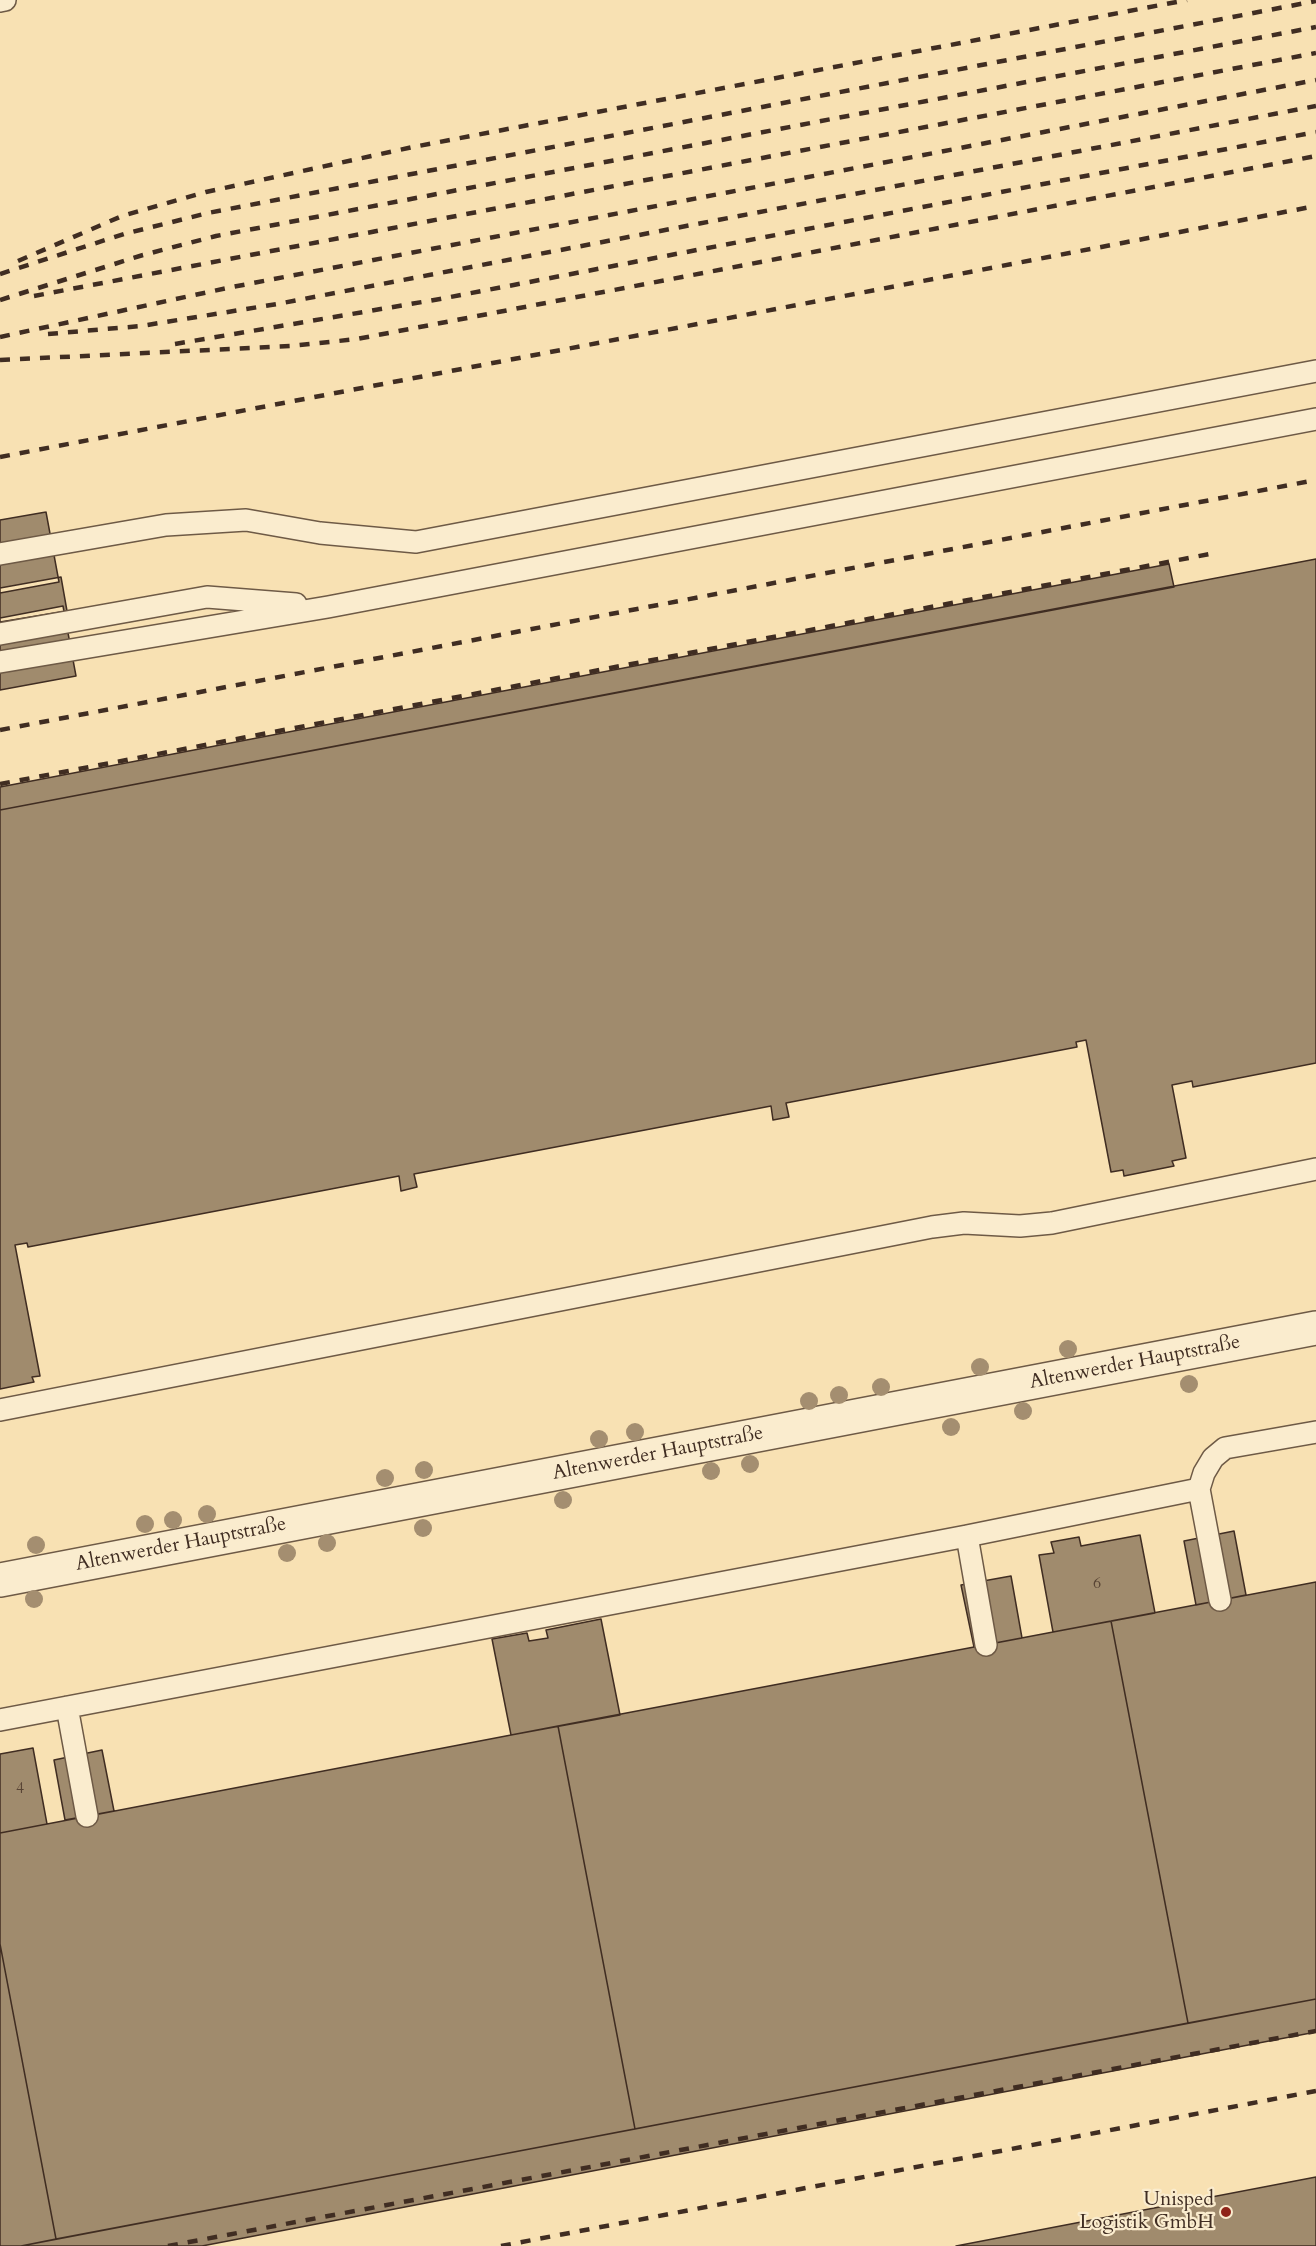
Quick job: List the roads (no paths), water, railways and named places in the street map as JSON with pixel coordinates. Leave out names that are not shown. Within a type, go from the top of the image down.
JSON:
[{"type":"street","name":"Altenwerder Hauptstraße","points":[[0,1580],[1316,1328]]},
{"type":"lane","points":[[0,1],[5,0]]},
{"type":"lane","points":[[0,554],[166,525],[246,520],[320,533],[416,542],[1316,371]]},
{"type":"lane","points":[[0,662],[328,607],[1316,419]]},
{"type":"lane","points":[[0,634],[207,597],[328,607]]},
{"type":"lane","points":[[0,1410],[932,1227],[963,1223],[1020,1226],[1052,1223],[1316,1169]]},
{"type":"lane","points":[[1220,1600],[1199,1489],[1208,1466],[1225,1448],[1316,1432]]},
{"type":"lane","points":[[0,1720],[967,1536],[1199,1489]]},
{"type":"lane","points":[[967,1536],[986,1645]]},
{"type":"lane","points":[[67,1707],[87,1816]]},
{"type":"railway","points":[[18,261],[122,216],[206,192],[413,147],[1187,0]]},
{"type":"railway","points":[[0,274],[124,234],[208,213],[1316,1]]},
{"type":"railway","points":[[0,300],[143,255],[216,236],[1316,27]]},
{"type":"railway","points":[[34,296],[1316,53]]},
{"type":"railway","points":[[0,337],[227,288],[1316,80]]},
{"type":"railway","points":[[48,334],[141,326],[277,304],[1316,106]]},
{"type":"railway","points":[[175,344],[440,299],[1316,132]]},
{"type":"railway","points":[[0,360],[291,346],[357,339],[1316,156]]},
{"type":"railway","points":[[0,457],[1316,206]]},
{"type":"railway","points":[[0,730],[1316,480]]},
{"type":"railway","points":[[0,784],[1215,553]]},
{"type":"railway","points":[[168,2246],[1316,2031]]},
{"type":"railway","points":[[501,2246],[1316,2091]]},
{"type":"place","name":"Unisped Logistik GmbH","points":[[1226,2212]]}]
